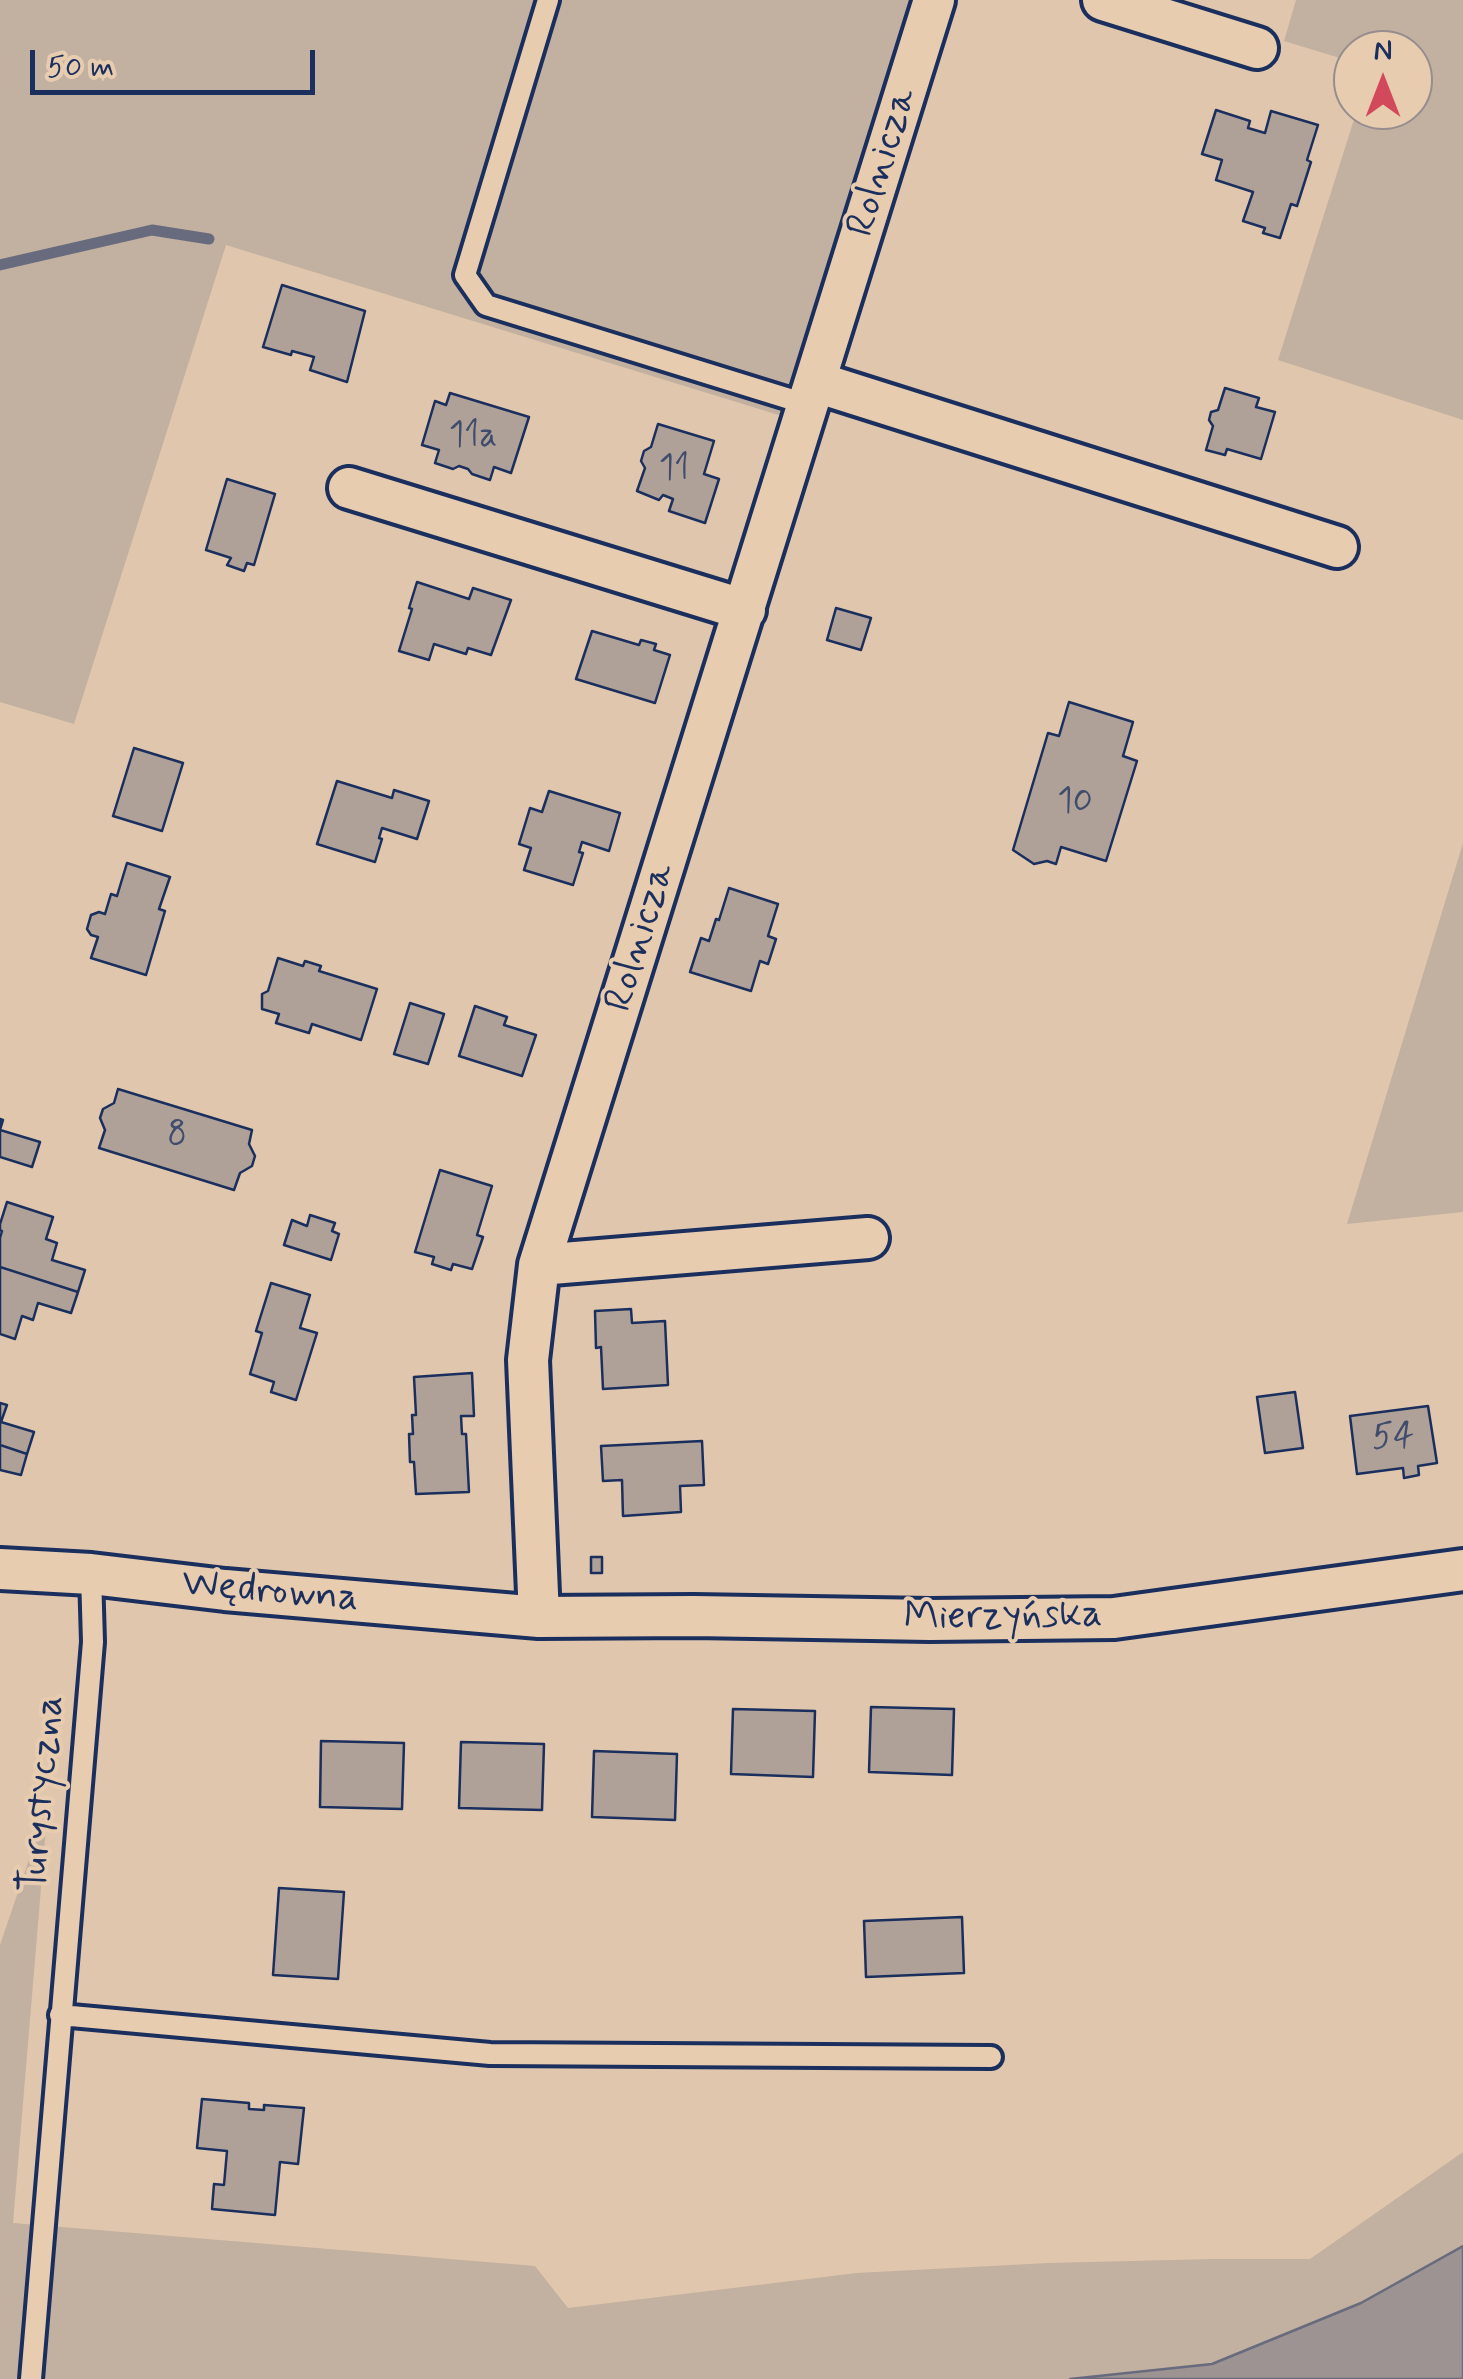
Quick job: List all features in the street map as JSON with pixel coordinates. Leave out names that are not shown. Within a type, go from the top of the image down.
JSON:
[{"type":"street","name":"Rolnicza","points":[[539,1617],[528,1360],[539,1266],[934,0]]},
{"type":"street","points":[[1104,0],[1258,48]]},
{"type":"street","points":[[812,394],[1338,548]]},
{"type":"street","points":[[349,488],[745,610]]},
{"type":"street","points":[[539,1266],[868,1238]]},
{"type":"street","name":"Wędrowna","points":[[0,1569],[91,1574],[225,1590],[539,1617]]},
{"type":"street","name":"Mierzyńska","points":[[539,1617],[1114,1618],[1463,1570]]},
{"type":"lane","points":[[548,0],[465,275],[486,305],[812,394]]},
{"type":"lane","name":"Turystyczna","points":[[31,2379],[93,1642],[91,1574]]},
{"type":"lane","points":[[60,2015],[490,2054],[991,2056]]},
{"type":"shaded area","points":[[0,0],[911,0],[782,416],[226,245],[74,724],[0,702]]},
{"type":"shaded area","points":[[1296,0],[1463,0],[1463,420],[1278,360],[1351,130],[1433,130],[1433,30],[1333,30],[1333,56],[1284,41]]},
{"type":"shaded area","points":[[1463,843],[1463,1212],[1347,1224]]},
{"type":"shaded area","points":[[48,1804],[13,2223],[535,2266],[568,2308],[857,2273],[1048,2263],[1310,2259],[1463,2152],[1463,2246],[1361,2303],[1212,2364],[1071,2379],[0,2379],[0,1945]]},
{"type":"shaded area","points":[[1463,2246],[1463,2379],[1070,2379],[1212,2364],[1361,2303]]},
{"type":"building","points":[[1216,110],[1250,121],[1248,128],[1265,133],[1271,111],[1318,125],[1297,206],[1291,204],[1280,238],[1243,221],[1253,192],[1216,180],[1222,160],[1202,154]]},
{"type":"building","points":[[282,285],[365,311],[347,382],[310,370],[314,357],[263,347]]},
{"type":"building","points":[[1225,388],[1259,398],[1256,407],[1275,412],[1261,459],[1227,449],[1225,455],[1206,450],[1213,426],[1209,420],[1211,412],[1218,410]]},
{"type":"building","points":[[450,393],[529,417],[511,473],[494,467],[490,480],[459,466],[453,469],[435,463],[439,450],[422,445],[435,401],[446,405]]},
{"type":"building","points":[[658,424],[714,441],[704,474],[719,479],[705,523],[669,511],[673,499],[663,495],[659,500],[637,491],[645,468],[641,461],[644,451],[651,447]]},
{"type":"building","points":[[227,479],[275,494],[254,565],[247,563],[244,571],[227,565],[231,558],[206,550]]},
{"type":"building","points":[[417,582],[469,599],[473,588],[511,600],[491,655],[468,648],[466,654],[434,644],[429,660],[399,651]]},
{"type":"building","points":[[836,608],[871,618],[861,650],[827,640]]},
{"type":"building","points":[[592,631],[639,645],[641,640],[656,644],[654,650],[670,655],[655,703],[576,679]]},
{"type":"building","points":[[1069,702],[1133,722],[1123,756],[1137,761],[1106,861],[1061,847],[1056,864],[1034,864],[1013,850],[1048,733],[1059,736]]},
{"type":"building","points":[[134,748],[183,763],[162,831],[113,816]]},
{"type":"building","points":[[337,781],[392,798],[394,790],[429,801],[417,839],[382,828],[375,862],[317,844]]},
{"type":"building","points":[[549,791],[620,813],[609,851],[582,842],[579,852],[583,853],[573,885],[524,870],[531,848],[519,844],[530,808],[542,812]]},
{"type":"building","points":[[127,863],[170,877],[159,909],[165,911],[146,975],[91,958],[98,937],[87,929],[91,915],[105,914],[111,894],[117,896]]},
{"type":"building","points":[[729,888],[778,904],[768,936],[776,939],[768,964],[760,961],[751,991],[690,972],[701,938],[709,941],[716,919],[719,920]]},
{"type":"building","points":[[278,958],[303,966],[305,961],[321,966],[319,971],[377,989],[361,1040],[312,1024],[309,1033],[276,1023],[279,1014],[262,1009],[262,994],[268,991]]},
{"type":"building","points":[[410,1003],[444,1014],[428,1064],[394,1054]]},
{"type":"building","points":[[475,1006],[507,1017],[504,1025],[536,1035],[522,1076],[459,1056]]},
{"type":"building","points":[[118,1089],[252,1130],[252,1166],[240,1173],[234,1190],[99,1148],[105,1130],[100,1118],[103,1109],[114,1103]]},
{"type":"building","points":[[0,1130],[40,1142],[32,1167],[0,1157]]},
{"type":"building","points":[[440,1170],[492,1186],[477,1235],[483,1237],[472,1269],[453,1264],[451,1270],[432,1264],[434,1257],[415,1252]]},
{"type":"building","points":[[7,1202],[53,1217],[46,1239],[57,1243],[52,1260],[85,1270],[78,1292],[0,1267],[0,1224]]},
{"type":"building","points":[[310,1215],[335,1223],[332,1231],[339,1234],[331,1260],[284,1245],[292,1220],[307,1226]]},
{"type":"building","points":[[0,1267],[78,1292],[71,1313],[38,1303],[33,1320],[22,1316],[15,1339],[0,1334]]},
{"type":"building","points":[[271,1283],[310,1295],[300,1328],[317,1333],[296,1400],[271,1392],[274,1382],[250,1374],[262,1333],[256,1331]]},
{"type":"building","points":[[631,1309],[632,1323],[665,1321],[668,1385],[603,1389],[595,1311]]},
{"type":"building","points":[[472,1373],[474,1416],[461,1416],[462,1434],[466,1434],[469,1492],[416,1494],[409,1434],[413,1434],[412,1415],[416,1415],[414,1377]]},
{"type":"building","points":[[1295,1392],[1303,1448],[1265,1453],[1257,1397]]},
{"type":"building","points":[[0,1403],[7,1405],[1,1422],[34,1432],[27,1454],[0,1445]]},
{"type":"building","points":[[1428,1406],[1437,1463],[1418,1466],[1419,1475],[1404,1478],[1403,1468],[1357,1474],[1350,1416]]},
{"type":"building","points":[[702,1441],[704,1485],[680,1486],[681,1512],[623,1516],[622,1480],[603,1481],[601,1446]]},
{"type":"building","points":[[0,1445],[27,1454],[21,1475],[0,1470]]},
{"type":"building","points":[[591,1557],[602,1557],[602,1573],[591,1573]]},
{"type":"building","points":[[871,1707],[954,1709],[952,1775],[869,1772]]},
{"type":"building","points":[[733,1709],[815,1711],[813,1777],[731,1774]]},
{"type":"building","points":[[321,1741],[404,1743],[402,1809],[320,1807]]},
{"type":"building","points":[[461,1742],[544,1744],[542,1810],[459,1808]]},
{"type":"building","points":[[594,1751],[677,1754],[675,1820],[592,1817]]},
{"type":"building","points":[[279,1888],[344,1892],[338,1979],[273,1975]]},
{"type":"building","points":[[962,1917],[964,1973],[866,1977],[864,1921]]},
{"type":"building","points":[[202,2099],[249,2103],[249,2109],[264,2110],[264,2105],[304,2108],[298,2164],[280,2162],[275,2215],[212,2209],[214,2184],[224,2185],[227,2151],[197,2148]]},
{"type":"waterway","points":[[0,265],[152,230],[209,239]]}]
